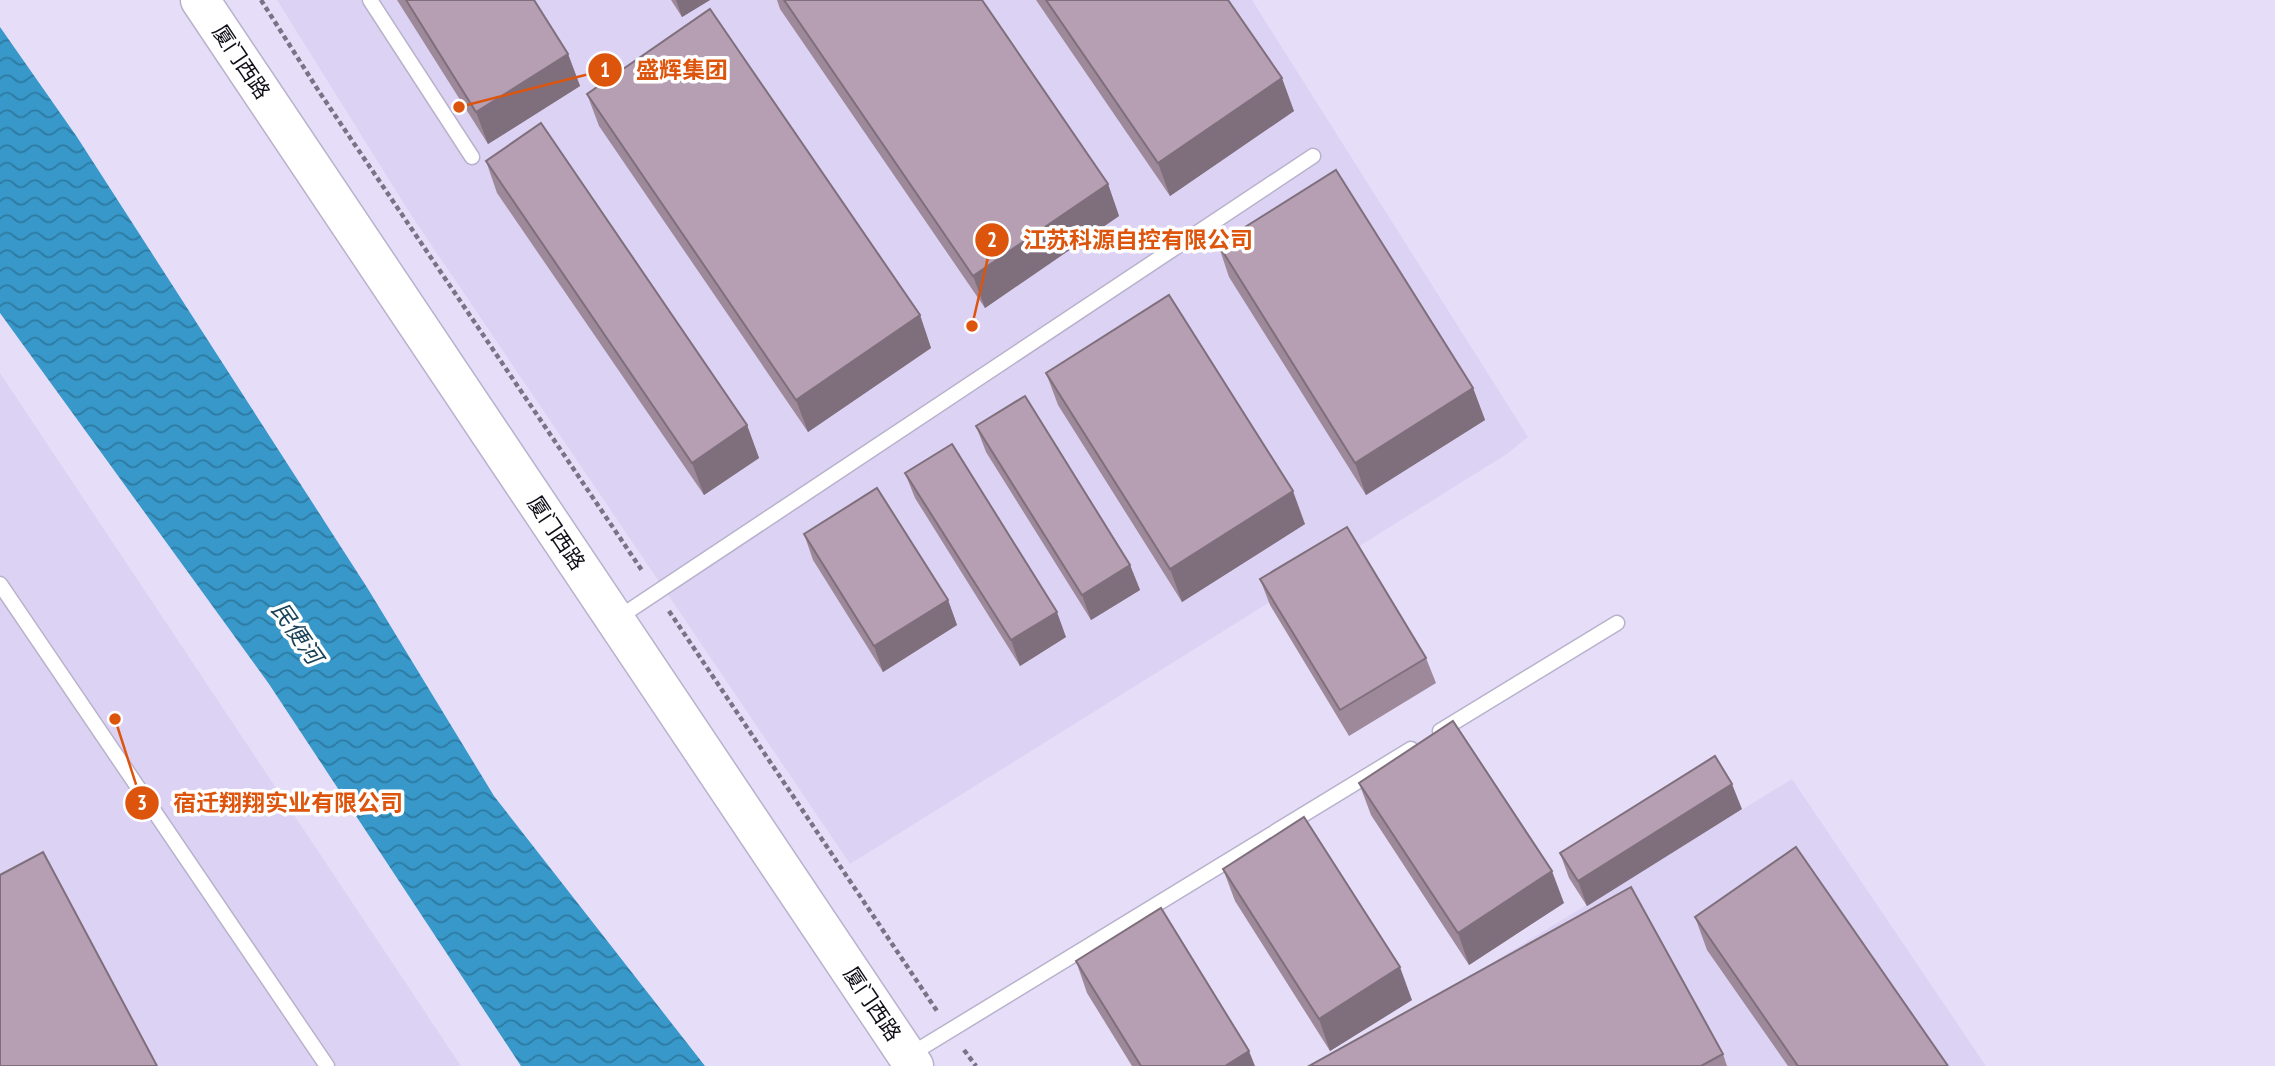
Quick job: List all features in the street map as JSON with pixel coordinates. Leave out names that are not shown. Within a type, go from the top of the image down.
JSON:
[{"type":"street","name":"厦门西路","points":[[200,0],[910,1061]]},
{"type":"lane","points":[[370,0],[472,157]]},
{"type":"lane","points":[[615,620],[1313,156]]},
{"type":"lane","points":[[0,584],[327,1066]]},
{"type":"lane","points":[[910,1061],[950,1030],[1617,623]]},
{"type":"path","points":[[261,0],[320,93],[976,1066]]},
{"type":"shaded area","points":[[277,0],[1252,0],[1528,437],[1507,454],[850,864],[411,215]]},
{"type":"shaded area","points":[[0,373],[461,1066],[0,1066]]},
{"type":"shaded area","points":[[1792,779],[1986,1066],[1324,1066]]},
{"type":"water","name":"民便河","points":[[0,27],[77,137],[368,589],[494,796],[705,1066],[521,1066],[269,684],[0,313]]},
{"type":"building","points":[[406,0],[534,0],[568,54],[476,112]]},
{"type":"building","points":[[784,0],[982,0],[1108,184],[973,276]]},
{"type":"building","points":[[1046,0],[1228,0],[1282,78],[1158,163]]},
{"type":"building","points":[[710,9],[920,315],[796,400],[587,94]]},
{"type":"building","points":[[541,123],[747,425],[692,463],[486,161]]},
{"type":"building","points":[[1336,170],[1473,388],[1355,463],[1218,244]]},
{"type":"building","points":[[1169,295],[1293,491],[1170,569],[1046,373]]},
{"type":"building","points":[[1025,396],[1130,565],[1082,595],[976,426]]},
{"type":"building","points":[[952,444],[1057,612],[1011,640],[905,473]]},
{"type":"building","points":[[877,488],[948,600],[874,646],[804,534]]},
{"type":"building","points":[[1347,527],[1426,658],[1340,710],[1260,579]]},
{"type":"building","points":[[1453,721],[1552,871],[1458,933],[1359,783]]},
{"type":"building","points":[[1715,756],[1732,784],[1578,881],[1560,853]]},
{"type":"building","points":[[1304,817],[1400,967],[1319,1019],[1223,869]]},
{"type":"building","points":[[1796,847],[1948,1066],[1798,1066],[1695,917]]},
{"type":"building","points":[[43,852],[157,1066],[0,1066],[0,875]]},
{"type":"building","points":[[1631,887],[1723,1054],[1701,1066],[1309,1066]]},
{"type":"building","points":[[1161,908],[1249,1051],[1225,1066],[1141,1066],[1076,961]]},
{"type":"place","name":"盛辉集团","points":[[459,107]]},
{"type":"place","name":"江苏科源自控有限公司","points":[[972,326]]},
{"type":"place","name":"宿迁翔翔实业有限公司","points":[[115,719]]}]
